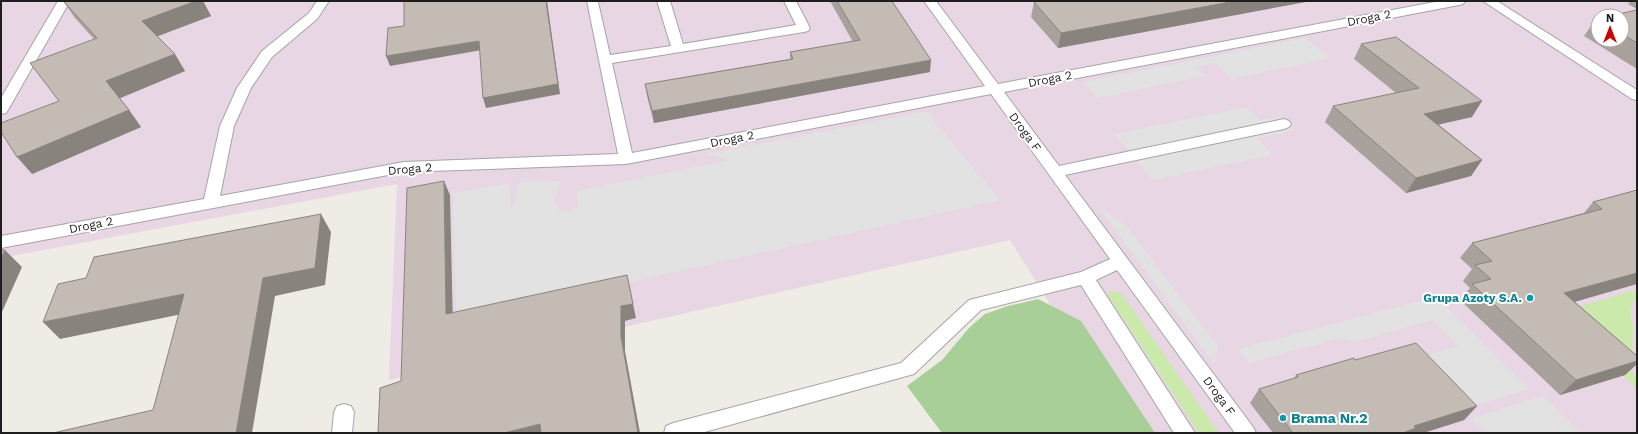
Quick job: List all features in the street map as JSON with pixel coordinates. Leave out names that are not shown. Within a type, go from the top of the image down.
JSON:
[{"type":"lane","points":[[1,110],[64,1]]},
{"type":"lane","points":[[211,203],[227,126],[244,88],[267,54],[313,16],[323,1]]},
{"type":"lane","points":[[664,1],[678,48]]},
{"type":"lane","points":[[605,60],[804,28],[790,1]]},
{"type":"lane","name":"Droga F","points":[[930,1],[1246,433]]},
{"type":"lane","name":"Droga 2","points":[[1,242],[404,167],[626,159],[1459,1]]},
{"type":"lane","points":[[1489,1],[1637,96]]},
{"type":"lane","points":[[592,2],[626,159]]},
{"type":"lane","points":[[1054,172],[1284,124]]},
{"type":"lane","points":[[673,432],[907,369],[975,305],[1086,277],[1120,262]]},
{"type":"lane","points":[[1086,277],[1185,433]]},
{"type":"lane","points":[[342,433],[344,412]]},
{"type":"shaded area","name":"Grupa Azoty S.A.","points":[[1,1],[1637,1],[1637,433],[1130,433],[1010,240],[389,380],[397,184],[1,258]]},
{"type":"shaded area","points":[[1305,38],[1330,58],[1232,79],[1215,63],[1197,67],[1205,76],[1097,98],[1084,82]]},
{"type":"shaded area","points":[[1246,107],[1260,120],[1279,117],[1293,131],[1257,138],[1272,155],[1153,180],[1115,134]]},
{"type":"shaded area","points":[[929,111],[935,122],[1000,200],[471,317],[456,309],[453,193],[509,183],[512,211],[519,182],[561,181],[555,197],[555,204],[558,209],[563,211],[572,210],[578,207],[576,191],[725,161],[724,158],[706,154]]},
{"type":"shaded area","points":[[1097,205],[1126,226],[1218,346],[1214,364]]},
{"type":"shaded area","points":[[1428,299],[1444,305],[1529,389],[1463,409],[1415,359],[1458,346],[1432,320],[1355,342],[1340,338],[1249,363],[1238,349]]},
{"type":"shaded area","points":[[1543,396],[1581,433],[1485,433],[1470,419]]},
{"type":"green space","points":[[1110,291],[1119,292],[1123,296],[1219,433],[1199,433],[1108,296]]},
{"type":"green space","points":[[1632,291],[1637,293],[1632,305],[1631,316],[1633,325],[1632,371],[1637,381],[1637,389],[1557,313]]},
{"type":"green space","points":[[1038,299],[1081,321],[1155,433],[942,433],[907,386],[942,360],[969,328],[985,314],[1008,306]]},
{"type":"building","points":[[196,1],[142,21],[175,54],[106,81],[129,110],[17,157],[1,132],[1,123],[59,101],[30,63],[97,38],[64,2]]},
{"type":"building","points":[[404,1],[546,1],[558,84],[483,98],[479,41],[386,56],[388,28],[404,26]]},
{"type":"building","points":[[837,1],[892,1],[931,60],[652,111],[645,84],[793,59],[790,52],[860,40]]},
{"type":"building","points":[[1236,1],[1061,33],[1034,2]]},
{"type":"building","points":[[1637,10],[1637,43],[1630,39],[1630,12]]},
{"type":"building","points":[[1396,37],[1482,101],[1424,114],[1482,160],[1416,178],[1333,106],[1419,88],[1361,44]]},
{"type":"building","points":[[444,181],[446,314],[627,275],[633,304],[621,306],[621,337],[638,433],[541,433],[540,424],[504,433],[378,433],[380,388],[401,381],[407,188]]},
{"type":"building","name":"Grupa Azoty S.A.","points":[[1637,190],[1637,273],[1564,293],[1637,356],[1637,361],[1576,380],[1472,284],[1491,279],[1475,265],[1492,261],[1472,243],[1602,209],[1593,202]]},
{"type":"building","points":[[321,214],[315,268],[263,278],[236,433],[53,433],[153,410],[184,294],[43,322],[58,284],[86,278],[94,257]]},
{"type":"building","points":[[1,250],[5,250],[1,258]]},
{"type":"building","points":[[1416,343],[1477,406],[1414,426],[1416,428],[1403,433],[1293,433],[1259,389],[1298,377],[1296,375],[1354,358],[1355,360]]},
{"type":"place","name":"Grupa Azoty S.A.","points":[[1530,298]]},
{"type":"place","name":"Brama Nr.2","points":[[1283,418]]}]
